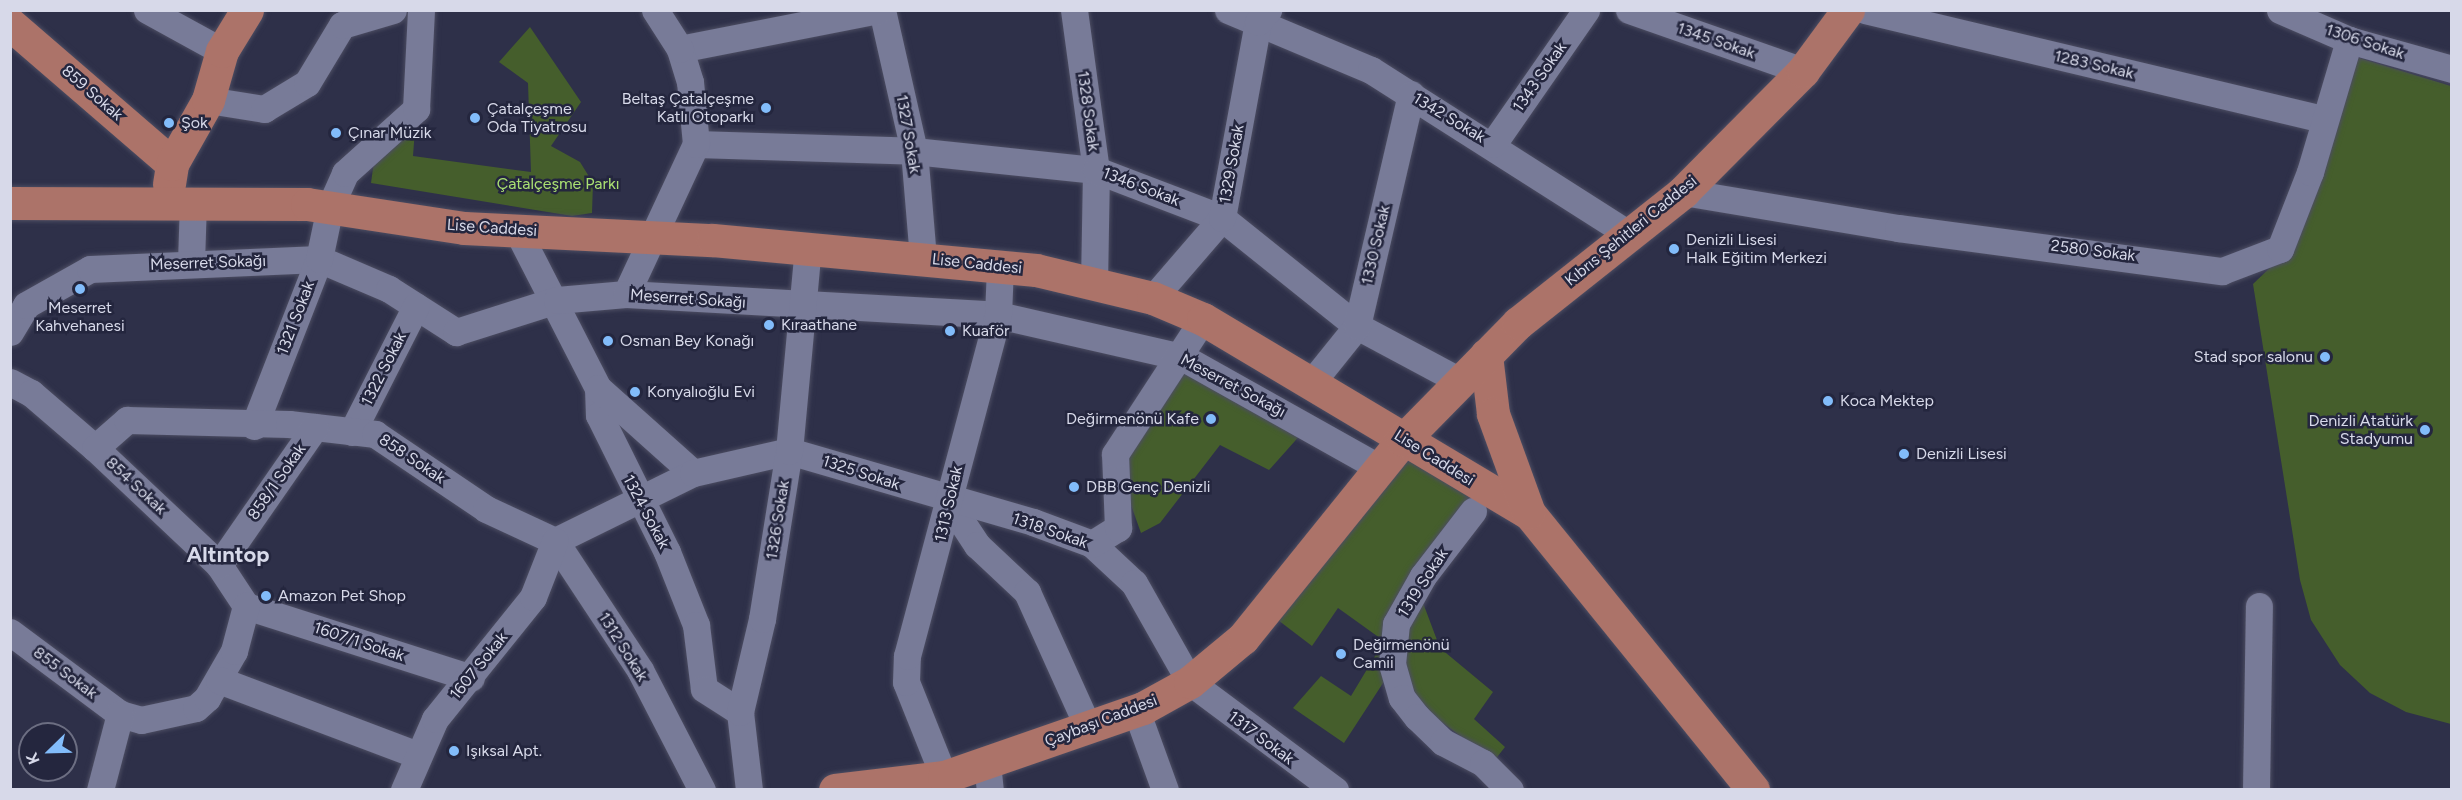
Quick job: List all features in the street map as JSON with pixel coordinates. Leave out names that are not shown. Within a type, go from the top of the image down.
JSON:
[{"type":"main road","points":[[179,201],[172,164],[208,100],[222,51],[247,10]]},
{"type":"main road","name":"Kıbrıs Şehitleri Caddesi","points":[[1403,440],[1486,355],[1683,192],[1803,71],[1848,10]]},
{"type":"main road","name":"859 Sokak","points":[[10,24],[172,164]]},
{"type":"main road","name":"Lise Caddesi","points":[[10,203],[179,201],[330,207],[518,231],[649,237],[923,258],[1000,267],[1094,284],[1153,298],[1203,319],[1529,513],[1745,787]]},
{"type":"main road","points":[[1486,355],[1493,414],[1529,513]]},
{"type":"main road","name":"Çaybaşı Caddesi","points":[[835,789],[910,786],[944,777],[988,776],[1089,727],[1136,710],[1190,682],[1243,638],[1403,440]]},
{"type":"street","points":[[147,10],[222,51]]},
{"type":"street","points":[[208,100],[264,109],[307,83],[342,25],[393,10]]},
{"type":"street","name":"1321 Sokak","points":[[254,426],[319,259],[330,207],[345,173],[416,109],[421,10]]},
{"type":"street","points":[[626,294],[649,237],[696,144],[690,82],[680,49],[655,10]]},
{"type":"street","points":[[680,49],[802,16],[880,10]]},
{"type":"street","name":"1327 Sokak","points":[[880,10],[914,151],[923,258]]},
{"type":"street","name":"1328 Sokak","points":[[1074,10],[1096,170],[1094,284]]},
{"type":"street","name":"1342 Sokak","points":[[1228,10],[1263,16],[1371,70],[1493,144],[1630,235]]},
{"type":"street","name":"1343 Sokak","points":[[1493,144],[1586,10]]},
{"type":"street","name":"1345 Sokak","points":[[1629,10],[1803,71]]},
{"type":"street","name":"1283 Sokak","points":[[1865,10],[2323,119]]},
{"type":"street","name":"1306 Sokak","points":[[2280,10],[2349,40],[2451,69]]},
{"type":"street","name":"1329 Sokak","points":[[1153,298],[1222,218],[1263,16]]},
{"type":"street","name":"2580 Sokak","points":[[1683,192],[1898,228],[2222,271],[2280,249],[2310,172],[2323,119],[2349,40]]},
{"type":"street","name":"1330 Sokak","points":[[1312,382],[1357,326],[1410,94]]},
{"type":"street","name":"1346 Sokak","points":[[696,144],[914,151],[1096,170],[1222,218],[1357,326],[1460,381]]},
{"type":"street","points":[[179,201],[191,262]]},
{"type":"street","name":"1324 Sokak","points":[[518,231],[557,300],[598,388],[599,416],[635,497],[667,552],[696,625],[704,689],[740,712]]},
{"type":"street","name":"1326 Sokak","points":[[749,789],[740,712],[762,619],[789,451],[806,307],[808,248]]},
{"type":"street","name":"Meserret Sokağı","points":[[10,332],[26,304],[90,269],[191,262],[319,259],[416,306],[456,332],[557,300],[626,294],[806,307],[999,315],[1182,357],[1380,468]]},
{"type":"street","name":"1313 Sokak","points":[[944,777],[906,682],[907,656],[999,315],[1000,267]]},
{"type":"street","name":"1322 Sokak","points":[[352,432],[416,306]]},
{"type":"street","points":[[1092,544],[1118,528],[1115,454],[1182,357],[1203,319]]},
{"type":"street","name":"854 Sokak","points":[[10,382],[31,393],[95,448],[219,565],[246,606]]},
{"type":"street","points":[[598,388],[693,472]]},
{"type":"street","name":"858 Sokak","points":[[95,448],[127,420],[315,427],[375,434],[486,509],[555,541]]},
{"type":"street","name":"858/1 Sokak","points":[[219,565],[315,427]]},
{"type":"street","name":"1325 Sokak","points":[[555,541],[635,497],[693,472],[789,451],[948,501]]},
{"type":"street","points":[[948,501],[977,545],[1027,592],[1089,727]]},
{"type":"street","name":"1318 Sokak","points":[[948,501],[1092,544],[1134,583],[1190,682]]},
{"type":"street","name":"1319 Sokak","points":[[1473,512],[1424,576],[1396,624],[1392,664],[1402,698],[1417,717],[1443,742],[1483,763],[1510,789]]},
{"type":"street","name":"1607 Sokak","points":[[404,789],[417,755],[435,719],[471,678],[533,597],[555,541]]},
{"type":"street","name":"1312 Sokak","points":[[555,541],[640,670],[702,789]]},
{"type":"street","points":[[100,789],[120,714],[141,720],[196,708],[219,680],[242,630],[246,606]]},
{"type":"street","name":"1607/1 Sokak","points":[[246,606],[471,678]]},
{"type":"street","points":[[2256,789],[2259,606]]},
{"type":"street","name":"855 Sokak","points":[[10,632],[120,714]]},
{"type":"street","points":[[219,680],[417,755]]},
{"type":"street","name":"1317 Sokak","points":[[1190,682],[1335,789]]},
{"type":"street","points":[[1136,710],[1165,789]]},
{"type":"green space","name":"Çatalçeşme Parkı","points":[[530,27],[581,102],[551,146],[580,162],[593,183],[592,213],[572,216],[371,183],[376,146],[415,129],[413,156],[531,172],[528,83],[499,62]]},
{"type":"green space","points":[[2356,57],[2451,86],[2451,724],[2406,712],[2370,693],[2340,665],[2311,620],[2300,580],[2253,284],[2280,258]]},
{"type":"green space","points":[[1186,370],[1303,432],[1269,470],[1220,445],[1160,523],[1141,533],[1118,469]]},
{"type":"green space","points":[[1403,440],[1488,492],[1417,587],[1440,648],[1493,692],[1474,719],[1505,747],[1494,761],[1385,680],[1344,743],[1293,708],[1321,676],[1351,696],[1384,641],[1338,608],[1312,646],[1266,611]]},
{"type":"place","name":"Beltaş Çatalçeşme Katlı Otoparkı","points":[[766,108]]},
{"type":"place","name":"Çatalçeşme Oda Tiyatrosu","points":[[475,118]]},
{"type":"place","name":"Şok","points":[[169,123]]},
{"type":"place","name":"Çınar Müzik","points":[[336,133]]},
{"type":"place","name":"Denizli Lisesi Halk Eğitim Merkezi","points":[[1674,249]]},
{"type":"place","name":"Meserret Kahvehanesi","points":[[80,289]]},
{"type":"place","name":"Kıraathane","points":[[769,325]]},
{"type":"place","name":"Kuaför","points":[[950,331]]},
{"type":"place","name":"Osman Bey Konağı","points":[[608,341]]},
{"type":"place","name":"Stad spor salonu","points":[[2325,357]]},
{"type":"place","name":"Konyalıoğlu Evi","points":[[635,392]]},
{"type":"place","name":"Koca Mektep","points":[[1828,401]]},
{"type":"place","name":"Değirmenönü Kafe","points":[[1211,419]]},
{"type":"place","name":"Denizli Atatürk Stadyumu","points":[[2425,430]]},
{"type":"place","name":"Denizli Lisesi","points":[[1904,454]]},
{"type":"place","name":"DBB Genç Denizli","points":[[1074,487]]},
{"type":"place","name":"Amazon Pet Shop","points":[[266,596]]},
{"type":"place","name":"Değirmenönü Camii","points":[[1341,654]]},
{"type":"place","name":"Işıksal Apt.","points":[[454,751]]},
{"type":"district","name":"Altıntop","points":[[228,555]]}]
